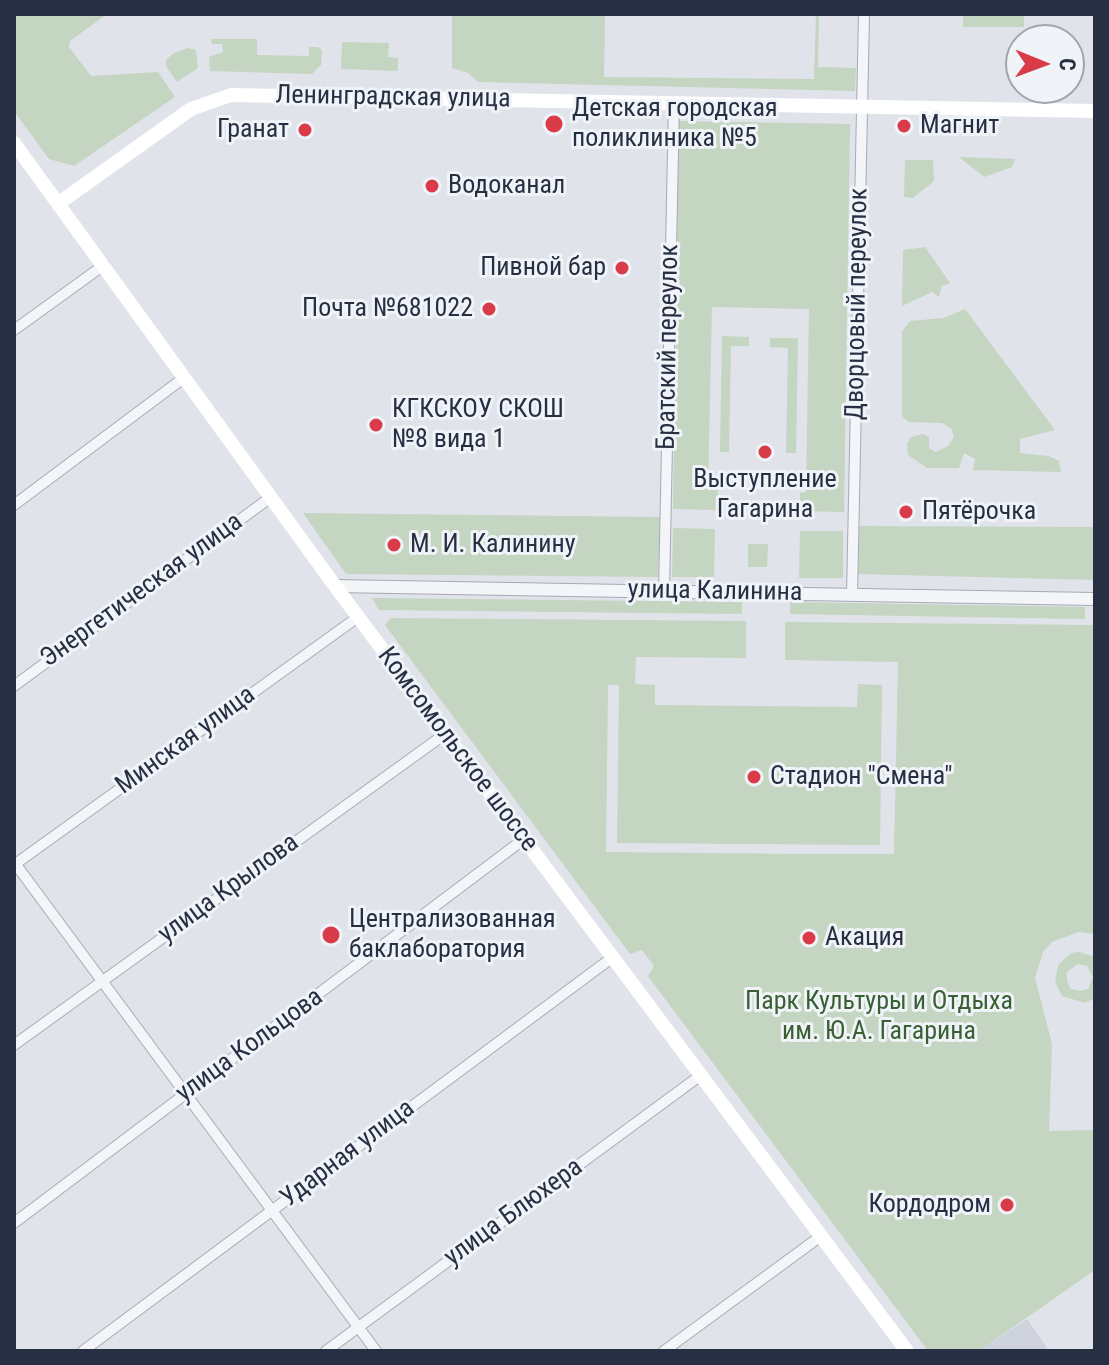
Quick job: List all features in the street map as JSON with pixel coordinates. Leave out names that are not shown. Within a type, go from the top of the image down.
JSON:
[{"type":"main road","name":"Ленинградская улица","points":[[59,203],[191,109],[231,95],[1095,111]]},
{"type":"main road","name":"Комсомольское шоссе","points":[[15,148],[59,203],[335,586],[907,1351]]},
{"type":"street","name":"Дворцовый переулок","points":[[852,595],[864,14]]},
{"type":"street","name":"Братский переулок","points":[[664,591],[674,103]]},
{"type":"street","points":[[14,330],[104,265]]},
{"type":"street","points":[[14,505],[185,377]]},
{"type":"street","name":"Энергетическая улица","points":[[14,686],[271,497]]},
{"type":"street","name":"улица Калинина","points":[[335,586],[1095,599]]},
{"type":"street","name":"Минская улица","points":[[14,864],[358,617]]},
{"type":"street","name":"улица Крылова","points":[[14,1045],[445,734]]},
{"type":"street","name":"улица Кольцова","points":[[14,1223],[524,839]]},
{"type":"street","points":[[14,864],[187,1092],[270,1211],[376,1351]]},
{"type":"street","name":"Ударная улица","points":[[83,1351],[613,957]]},
{"type":"street","name":"улица Блюхера","points":[[326,1351],[701,1075]]},
{"type":"street","points":[[664,1351],[821,1236]]},
{"type":"shaded area","points":[[1027,1319],[1049,1351],[979,1351]]},
{"type":"green space","points":[[14,14],[107,14],[70,41],[69,47],[91,76],[158,72],[175,97],[74,166],[49,159],[14,111]]},
{"type":"green space","points":[[452,14],[605,14],[604,77],[814,79],[816,14],[819,14],[818,67],[856,68],[855,91],[478,82],[468,73],[452,68]]},
{"type":"green space","points":[[963,14],[1024,14],[1024,24],[963,27]]},
{"type":"green space","points":[[211,39],[257,39],[257,55],[309,56],[309,47],[318,47],[322,50],[321,65],[312,74],[210,71],[209,57],[223,52],[222,44],[212,44]]},
{"type":"green space","points":[[342,42],[389,43],[388,57],[398,58],[398,71],[341,69]]},
{"type":"green space","points":[[188,48],[196,50],[198,68],[177,82],[166,66],[166,60]]},
{"type":"green space","points":[[679,121],[850,124],[844,512],[800,511],[800,493],[806,492],[809,309],[712,307],[708,488],[718,489],[717,510],[673,509]]},
{"type":"green space","points":[[959,157],[1015,159],[1012,167],[984,177]]},
{"type":"green space","points":[[905,160],[933,160],[934,181],[913,198],[904,197]]},
{"type":"green space","points":[[925,247],[950,283],[942,286],[939,297],[932,292],[902,306],[903,250]]},
{"type":"green space","points":[[965,309],[1055,430],[1020,439],[1020,453],[1049,456],[1059,461],[1061,472],[973,470],[975,459],[964,453],[959,468],[927,468],[908,455],[907,444],[911,437],[923,434],[929,437],[929,448],[936,452],[948,446],[954,437],[951,428],[942,423],[909,422],[902,416],[902,332],[910,321],[944,318]]},
{"type":"green space","points":[[722,336],[749,337],[749,346],[731,346],[729,452],[720,452]]},
{"type":"green space","points":[[770,338],[798,338],[796,453],[786,453],[788,348],[770,347]]},
{"type":"green space","points":[[303,513],[660,517],[658,577],[346,574]]},
{"type":"green space","points":[[859,526],[1095,527],[1095,580],[858,574]]},
{"type":"green space","points":[[673,528],[715,529],[714,577],[672,577]]},
{"type":"green space","points":[[800,531],[843,531],[843,578],[799,578]]},
{"type":"green space","points":[[748,544],[768,544],[767,567],[748,567]]},
{"type":"green space","points":[[372,598],[742,602],[742,614],[379,610]]},
{"type":"green space","points":[[790,602],[1085,607],[1085,619],[790,614]]},
{"type":"green space","name":"Парк Культуры и Отдыха им. Ю.А. Гагарина","points":[[391,618],[746,621],[746,658],[636,657],[635,684],[655,685],[655,705],[857,707],[858,684],[882,685],[880,845],[617,843],[619,685],[608,685],[606,852],[804,854],[894,854],[898,662],[785,660],[785,622],[1095,625],[1095,934],[1078,932],[1052,942],[1043,952],[1035,978],[1052,1044],[1049,1131],[1095,1130],[1095,1270],[979,1351],[928,1351],[648,976],[654,966],[642,950],[630,954],[385,625]]},
{"type":"green space","points":[[1071,953],[1095,957],[1095,998],[1085,1003],[1062,996],[1055,982],[1058,965]],"holes":[[[1078,964],[1087,966],[1093,977],[1088,989],[1071,989],[1067,972]]]},
{"type":"place","name":"Детская городская поликлиника №5","points":[[554,124]]},
{"type":"place","name":"Магнит","points":[[904,126]]},
{"type":"place","name":"Гранат","points":[[305,130]]},
{"type":"place","name":"Водоканал","points":[[432,186]]},
{"type":"place","name":"Пивной бар","points":[[622,268]]},
{"type":"place","name":"Почта №681022","points":[[489,309]]},
{"type":"place","name":"КГКСКОУ СКОШ №8 вида 1","points":[[376,425]]},
{"type":"place","name":"Выступление Гагарина","points":[[765,452]]},
{"type":"place","name":"Пятёрочка","points":[[906,512]]},
{"type":"place","name":"М. И. Калинину","points":[[394,545]]},
{"type":"place","name":"Стадион \"Смена\"","points":[[754,777]]},
{"type":"place","name":"Централизованная баклаборатория","points":[[331,935]]},
{"type":"place","name":"Акация","points":[[809,938]]},
{"type":"place","name":"Кордодром","points":[[1007,1205]]}]
